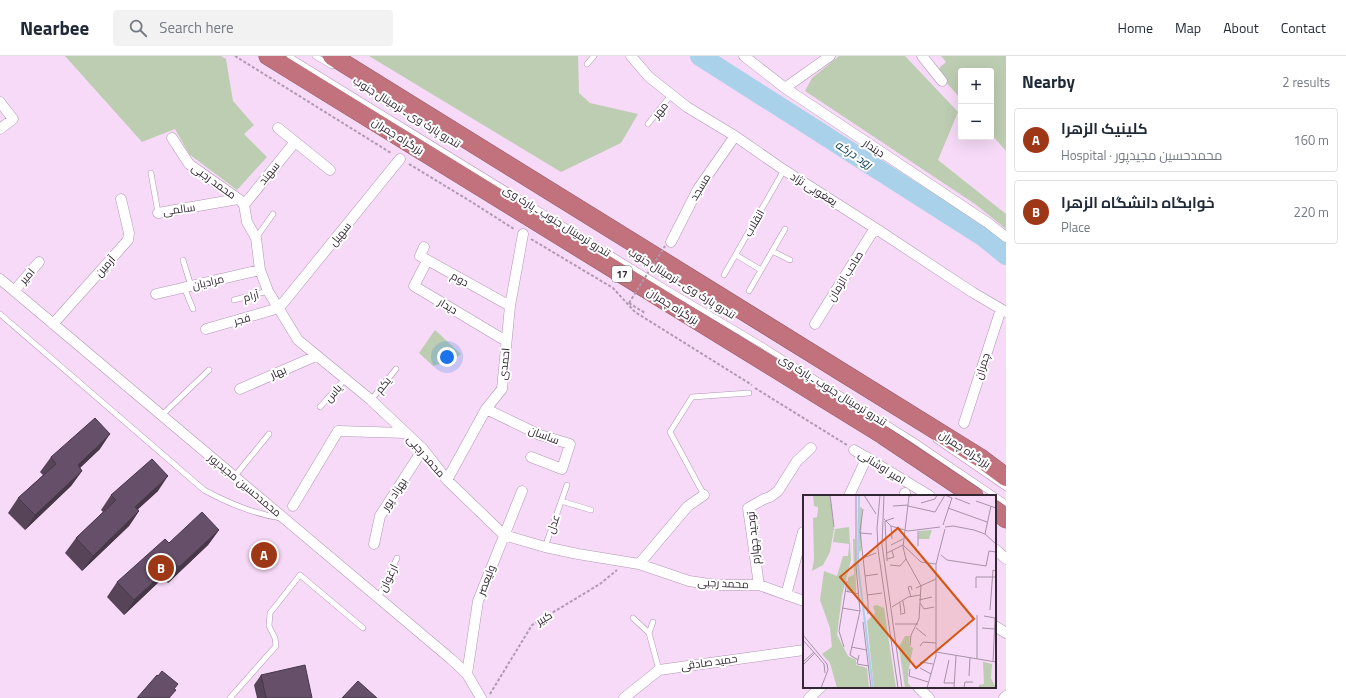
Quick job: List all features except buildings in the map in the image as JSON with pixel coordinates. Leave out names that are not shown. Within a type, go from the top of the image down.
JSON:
[{"type":"highway","name":"بزرگراه چمران","points":[[268,56],[883,435],[973,495]]},
{"type":"highway","name":"بزرگراه چمران","points":[[333,62],[979,456],[1006,477]]},
{"type":"highway","points":[[996,511],[1006,519]]},
{"type":"street","name":"یعغوبی نژاد","points":[[631,56],[649,77],[687,107],[735,136],[784,170],[1003,311]]},
{"type":"street","name":"دیندار","points":[[744,56],[785,88],[988,223],[1006,237]]},
{"type":"street","points":[[785,88],[830,56]]},
{"type":"street","points":[[922,56],[942,81]]},
{"type":"street","points":[[0,102],[13,119],[0,129]]},
{"type":"street","points":[[278,128],[330,170]]},
{"type":"street","name":"مسجد","points":[[668,244],[698,189],[735,136]]},
{"type":"street","name":"محمد رجبی","points":[[172,138],[189,164],[241,202],[247,222],[256,238],[260,270],[268,291],[298,340],[371,400],[423,449],[447,480],[504,535],[545,547],[639,564],[689,581],[716,585],[759,584],[803,602]]},
{"type":"street","name":"سهند","points":[[241,202],[295,142]]},
{"type":"street","name":"سهیل","points":[[279,308],[400,159]]},
{"type":"street","name":"آرمین","points":[[53,324],[128,240],[129,233],[121,199]]},
{"type":"street","name":"سالمی","points":[[158,213],[241,202]]},
{"type":"street","name":"صاحب الزمان","points":[[815,324],[875,228]]},
{"type":"street","name":"احمدی","points":[[447,480],[486,409],[502,389],[510,306],[523,234]]},
{"type":"street","points":[[424,247],[420,256],[427,261]]},
{"type":"street","name":"دوم","points":[[427,261],[510,306]]},
{"type":"street","name":"دیدار","points":[[427,261],[414,286],[506,340]]},
{"type":"street","name":"امیر","points":[[14,291],[40,262]]},
{"type":"street","name":"مرادیان","points":[[156,294],[260,270]]},
{"type":"street","name":"محمدحسین مجیدپور","points":[[0,280],[451,659],[467,674],[481,698]]},
{"type":"street","name":"فجر","points":[[206,329],[279,308]]},
{"type":"street","name":"چمران","points":[[964,423],[1003,311]]},
{"type":"street","name":"بهار","points":[[240,389],[316,356]]},
{"type":"street","name":"ساسان","points":[[486,409],[540,434],[570,444],[562,469],[531,457]]},
{"type":"street","points":[[293,506],[338,431],[406,433]]},
{"type":"street","name":"توحید چهارم","points":[[759,584],[748,508],[770,497],[778,490],[797,461],[811,448]]},
{"type":"street","name":"بهزاد پور","points":[[374,544],[380,516],[423,449]]},
{"type":"street","name":"امیر اوشانی","points":[[854,450],[928,495]]},
{"type":"street","points":[[849,495],[867,457]]},
{"type":"street","name":"ولیعصر","points":[[467,674],[478,601],[522,491]]},
{"type":"street","points":[[639,564],[688,506],[704,495]]},
{"type":"street","points":[[786,595],[803,532]]},
{"type":"street","points":[[996,550],[1006,559]]},
{"type":"street","points":[[996,627],[1006,633]]},
{"type":"street","name":"حمید صادقی","points":[[659,670],[803,650]]},
{"type":"street","points":[[624,698],[659,670]]},
{"type":"street","points":[[809,698],[819,688]]},
{"type":"street","points":[[919,688],[929,698]]},
{"type":"lane","name":"تندرو ترمینال جنوب ـ پارک وی","points":[[289,56],[760,344],[913,440],[994,495]]},
{"type":"lane","points":[[315,56],[333,62]]},
{"type":"lane","points":[[587,64],[594,56]]},
{"type":"lane","name":"مهر","points":[[648,124],[671,95]]},
{"type":"lane","name":"انقلاب","points":[[724,275],[784,170]]},
{"type":"lane","name":"سالمی","points":[[151,173],[158,213]]},
{"type":"lane","points":[[256,238],[273,214]]},
{"type":"lane","points":[[749,291],[785,229]]},
{"type":"lane","points":[[772,251],[790,260]]},
{"type":"lane","points":[[736,255],[761,270]]},
{"type":"lane","points":[[183,260],[193,309]]},
{"type":"lane","name":"آرام","points":[[234,300],[268,291]]},
{"type":"lane","points":[[0,314],[204,490],[231,504],[270,516],[284,518]]},
{"type":"lane","name":"یکم","points":[[371,400],[396,369]]},
{"type":"lane","points":[[162,415],[209,370]]},
{"type":"lane","name":"یاس","points":[[320,407],[345,379]]},
{"type":"lane","points":[[704,495],[670,432],[692,397],[749,393]]},
{"type":"lane","points":[[234,477],[269,434]]},
{"type":"lane","points":[[934,439],[1006,488]]},
{"type":"lane","name":"عدل","points":[[545,547],[567,485]]},
{"type":"lane","name":"تندرو ترمینال جنوب ـ پارک وی","points":[[996,496],[1006,503]]},
{"type":"lane","name":"عدل","points":[[561,501],[591,510]]},
{"type":"lane","name":"ارغوان","points":[[378,598],[397,558]]},
{"type":"lane","points":[[230,698],[276,646],[275,638],[269,626],[270,613],[300,575],[363,628]]},
{"type":"lane","points":[[633,618],[649,633],[659,670]]},
{"type":"lane","points":[[649,633],[653,622]]},
{"type":"path","points":[[236,56],[400,159],[613,288],[635,312],[854,450]]},
{"type":"path","points":[[635,312],[645,312],[629,303],[668,244]]},
{"type":"path","name":"کبیر","points":[[487,698],[532,625],[600,584],[627,562]]},
{"type":"green space","points":[[65,56],[221,56],[226,59],[233,101],[254,125],[244,134],[267,157],[237,190],[189,154],[175,129],[142,142]]},
{"type":"green space","points":[[369,56],[578,56],[579,93],[590,103],[638,114],[621,143],[561,172]]},
{"type":"green space","points":[[839,56],[905,56],[958,112],[938,160],[1006,214],[1006,229],[975,204],[805,91],[812,78]]},
{"type":"green space","points":[[941,56],[1006,56],[1006,151],[994,137],[994,68],[958,68],[958,96],[936,71],[946,62]]},
{"type":"green space","points":[[435,330],[461,354],[447,364],[442,363],[433,366],[419,353]]},
{"type":"waterway","name":"رود درکه","points":[[700,56],[984,237],[1006,255]]},
{"type":"place","name":"کلینیک الزهرا","points":[[264,555]]},
{"type":"place","name":"خوابگاه دانشگاه الزهرا","points":[[161,568]]}]
